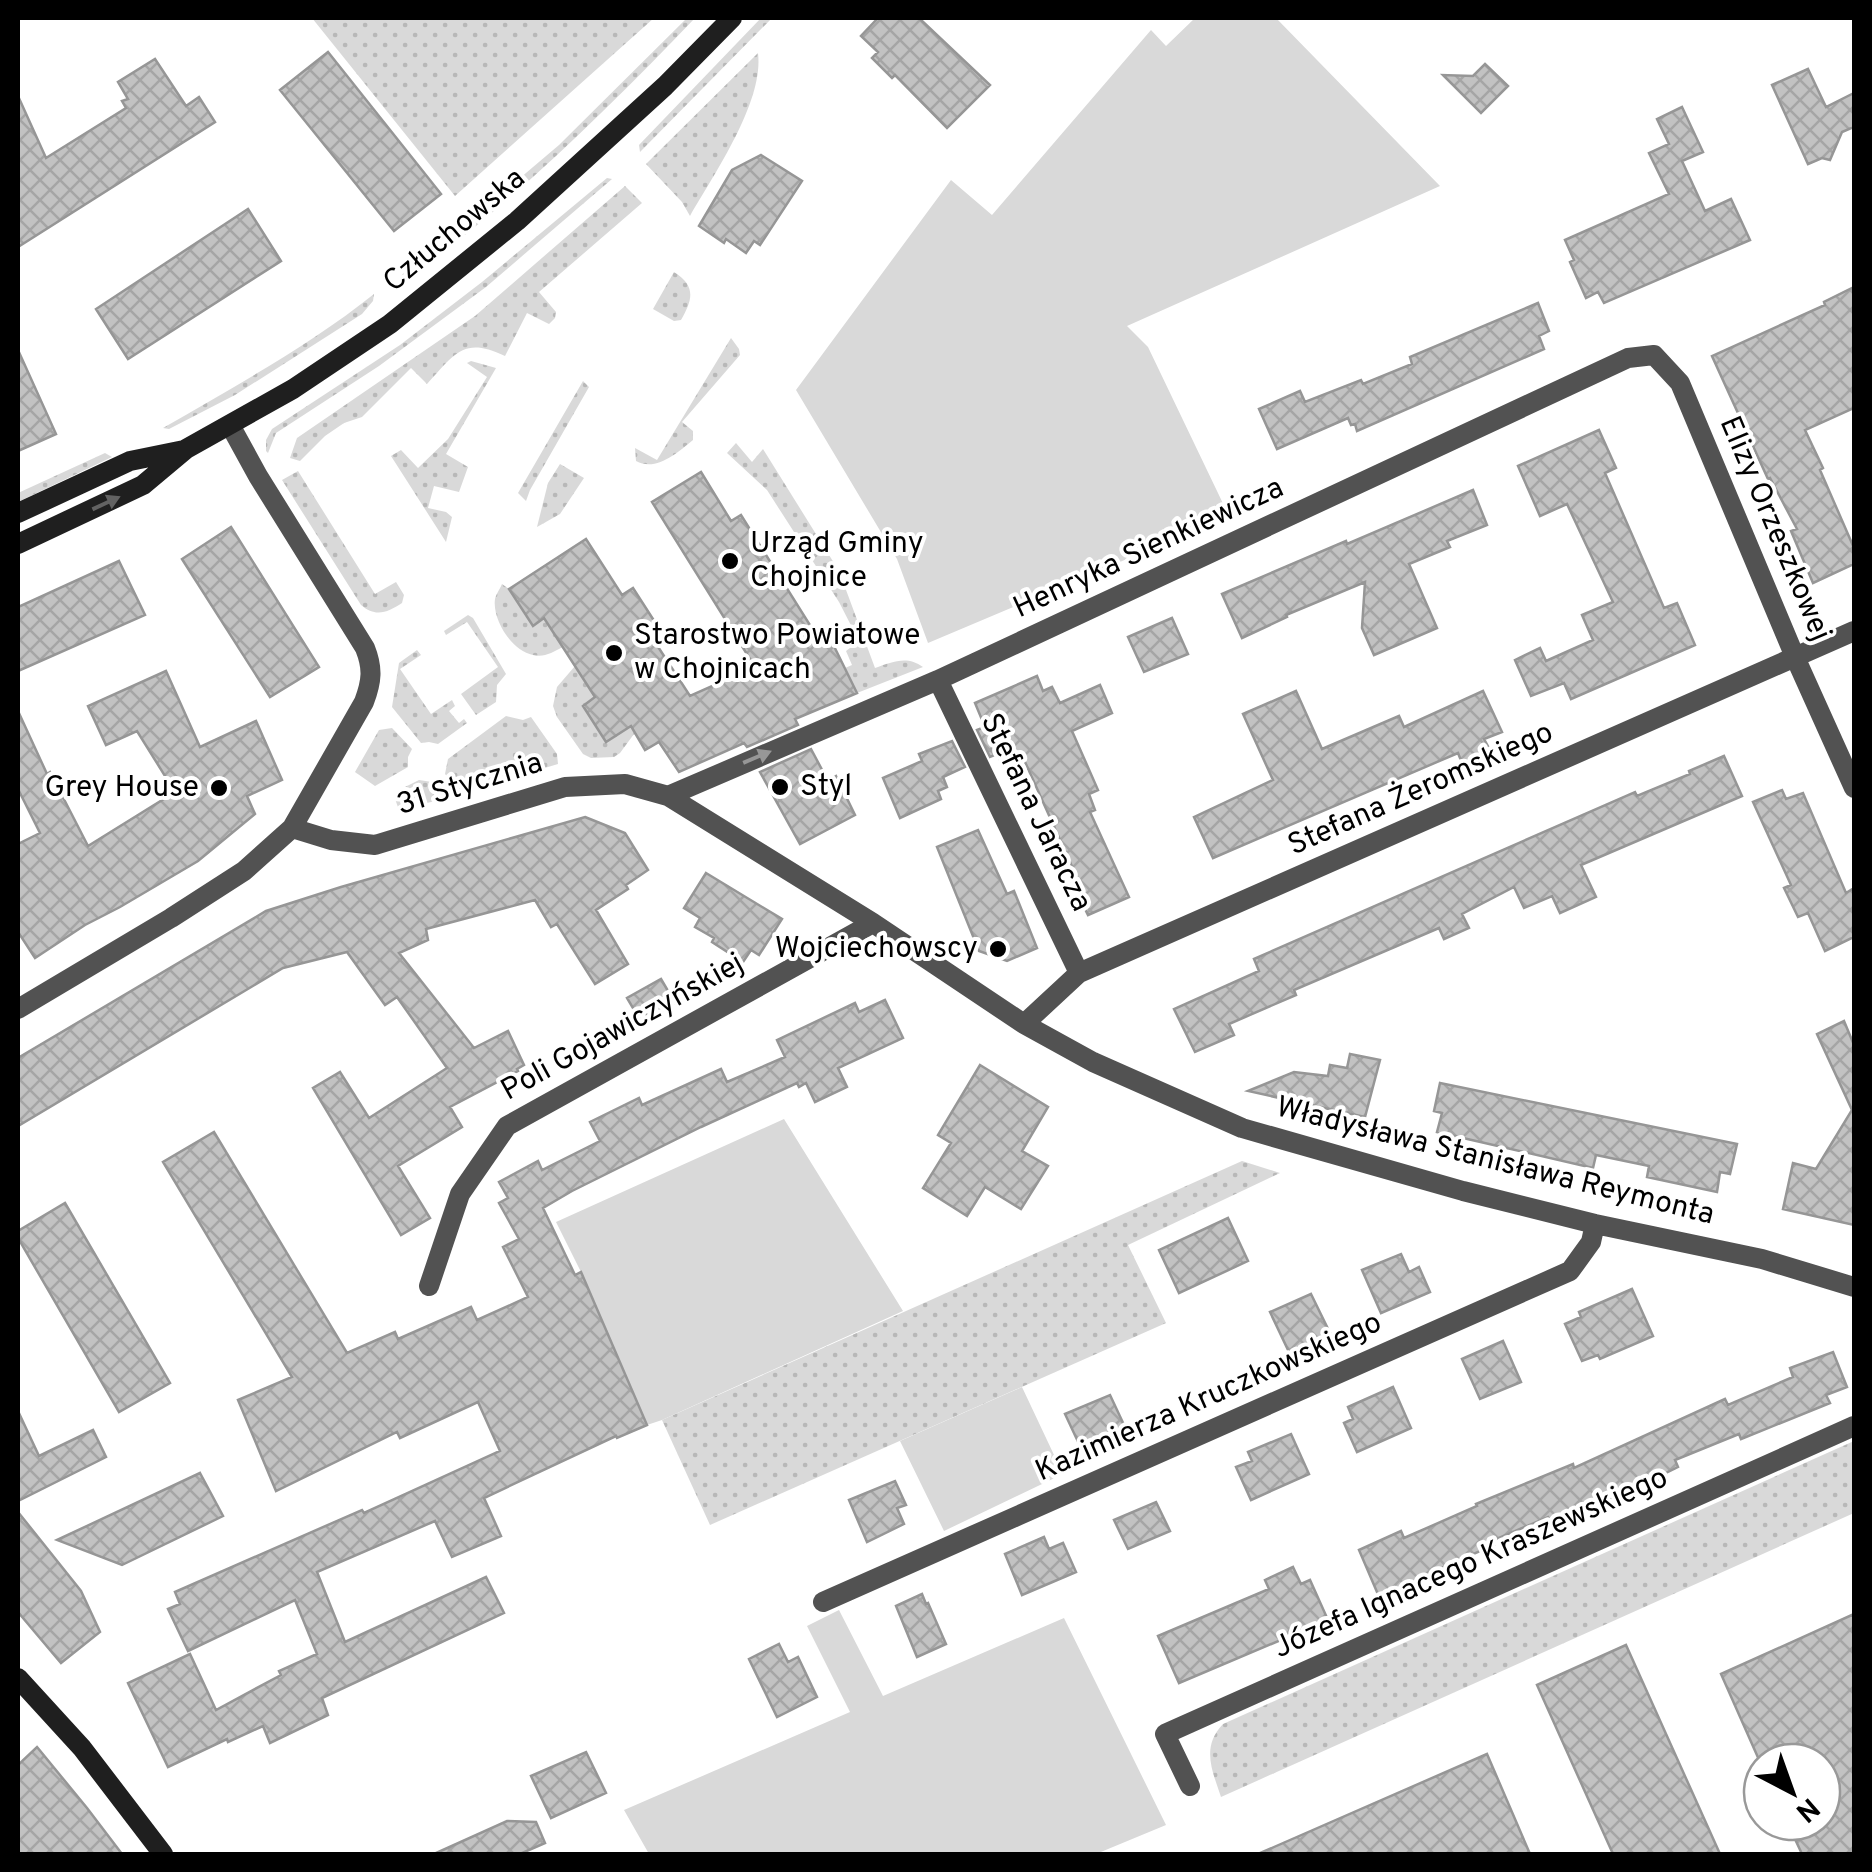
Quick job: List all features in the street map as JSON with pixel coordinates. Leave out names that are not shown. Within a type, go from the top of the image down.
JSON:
[{"type":"main road","name":"Człuchowska","points":[[18,544],[143,486],[186,449],[347,354],[517,222],[665,86],[732,18]]},
{"type":"main road","name":"Człuchowska","points":[[18,513],[130,461],[186,449]]},
{"type":"main road","points":[[18,1678],[82,1748],[163,1854]]},
{"type":"street","name":"Elizy Orzeszkowej","points":[[1654,355],[1680,383],[1854,788]]},
{"type":"street","name":"Henryka Sienkiewicza","points":[[668,796],[938,680],[1628,358],[1654,355]]},
{"type":"street","points":[[18,1009],[244,871],[292,828],[372,682],[365,648],[230,425]]},
{"type":"street","name":"Stefana Żeromskiego","points":[[1024,1024],[1079,973],[1854,630]]},
{"type":"street","name":"Stefana Jaracza","points":[[938,680],[1079,973]]},
{"type":"street","name":"31 Stycznia","points":[[292,828],[331,840],[375,845],[565,788],[625,784],[668,796]]},
{"type":"street","name":"Władysława Stanisława Reymonta","points":[[668,796],[872,923],[1024,1024],[1092,1062],[1242,1128],[1463,1191],[1594,1224],[1762,1259],[1854,1286]]},
{"type":"street","name":"Poli Gojawiczyńskiej","points":[[430,1286],[460,1194],[508,1126],[872,923]]},
{"type":"street","name":"Kazimierza Kruczkowskiego","points":[[823,1602],[1570,1271],[1591,1242],[1594,1224]]},
{"type":"street","name":"Józefa Ignacego Kraszewskiego","points":[[1190,1786],[1165,1734],[1854,1426]]},
{"type":"shaded area","points":[[312,18],[654,18],[455,196]]},
{"type":"shaded area","points":[[687,18],[695,18],[555,157],[403,283],[401,276],[409,267],[559,145]]},
{"type":"shaded area","points":[[761,18],[772,18],[640,152],[639,145]]},
{"type":"shaded area","points":[[1195,18],[1276,18],[1440,186],[1127,326],[1148,347],[1229,516],[928,643],[897,559],[796,390],[951,180],[992,215],[1151,30],[1166,46]]},
{"type":"shaded area","points":[[758,53],[758,72],[745,115],[690,216],[646,164]]},
{"type":"shaded area","points":[[607,178],[612,179],[486,287],[379,366],[276,433],[266,451],[272,429],[400,345]]},
{"type":"shaded area","points":[[625,186],[642,203],[539,292],[556,312],[549,324],[527,313],[505,356],[469,348],[453,357],[427,384],[411,368],[362,417],[325,436],[300,461],[290,458],[297,438],[475,316]]},
{"type":"shaded area","points":[[674,272],[686,282],[690,293],[681,320],[674,321],[653,309]]},
{"type":"shaded area","points":[[374,294],[362,314],[235,395],[169,429],[163,428],[298,348]]},
{"type":"shaded area","points":[[731,338],[740,355],[682,422],[693,431],[693,440],[659,463],[636,461],[635,448],[657,460]]},
{"type":"shaded area","points":[[467,363],[496,368],[446,454],[468,467],[459,492],[434,486],[428,508],[452,517],[446,542],[391,456],[401,450],[418,468],[448,439],[487,377]]},
{"type":"shaded area","points":[[583,381],[589,387],[526,501],[518,493]]},
{"type":"shaded area","points":[[736,443],[752,462],[763,449],[839,571],[875,668],[905,660],[923,667],[857,693],[845,668],[852,665],[846,651],[859,641],[839,602],[767,490],[727,453]]},
{"type":"shaded area","points":[[105,453],[112,457],[18,502],[18,493]]},
{"type":"shaded area","points":[[560,464],[584,478],[560,514],[537,527],[548,483]]},
{"type":"shaded area","points":[[298,471],[375,594],[396,582],[404,595],[402,603],[382,612],[361,605],[282,480]]},
{"type":"shaded area","points":[[502,584],[533,625],[544,618],[563,647],[537,656],[511,641],[500,625],[495,607]]},
{"type":"shaded area","points":[[468,615],[506,674],[497,685],[496,702],[476,715],[461,694],[498,667],[467,622],[446,635],[444,631]]},
{"type":"shaded area","points":[[417,650],[421,655],[400,669],[431,714],[452,700],[455,706],[449,711],[459,723],[464,719],[467,723],[438,744],[421,743],[392,707],[399,663]]},
{"type":"shaded area","points":[[575,666],[595,697],[584,706],[606,742],[645,717],[637,736],[634,734],[614,757],[591,758],[583,754],[557,717],[553,706],[557,687]]},
{"type":"shaded area","points":[[506,716],[523,720],[531,717],[557,754],[558,764],[461,793],[445,774],[448,759]]},
{"type":"shaded area","points":[[392,728],[412,749],[408,767],[375,786],[355,772],[379,730]]},
{"type":"shaded area","points":[[419,780],[432,782],[443,799],[399,810],[394,796]]},
{"type":"shaded area","points":[[784,1119],[903,1311],[647,1425],[556,1222]]},
{"type":"shaded area","points":[[1242,1161],[1280,1173],[1128,1245],[1166,1323],[710,1525],[662,1420]]},
{"type":"shaded area","points":[[1022,1387],[1063,1474],[944,1531],[900,1441]]},
{"type":"shaded area","points":[[1854,1441],[1854,1513],[1221,1797],[1210,1750],[1223,1724]]},
{"type":"shaded area","points":[[839,1610],[883,1696],[1064,1618],[1166,1825],[1096,1854],[649,1854],[624,1810],[850,1712],[807,1626]]},
{"type":"building","points":[[878,18],[919,18],[990,85],[947,128],[895,75],[892,78],[872,58],[878,52],[861,36]]},
{"type":"building","points":[[328,52],[441,194],[394,231],[280,90]]},
{"type":"building","points":[[155,59],[186,106],[199,97],[215,122],[18,247],[18,96],[46,158],[126,108],[122,101],[128,99],[118,82]]},
{"type":"building","points":[[1485,64],[1508,86],[1481,113],[1443,75],[1473,76]]},
{"type":"building","points":[[1808,69],[1826,107],[1854,93],[1854,127],[1842,132],[1830,160],[1822,158],[1808,164],[1772,85]]},
{"type":"building","points":[[1682,107],[1703,152],[1682,161],[1705,211],[1731,199],[1750,240],[1604,303],[1598,292],[1586,298],[1565,240],[1669,194],[1649,153],[1669,144],[1657,119]]},
{"type":"building","points":[[761,155],[802,181],[760,245],[754,241],[746,253],[699,226],[732,170]]},
{"type":"building","points":[[248,209],[281,261],[128,359],[96,309]]},
{"type":"building","points":[[1854,287],[1854,408],[1805,430],[1854,548],[1854,564],[1813,583],[1791,531],[1797,529],[1768,479],[1712,356],[1825,305],[1824,302]]},
{"type":"building","points":[[1538,303],[1549,331],[1539,336],[1544,349],[1357,431],[1348,418],[1277,449],[1259,409],[1300,391],[1305,402],[1361,380],[1363,384],[1412,364],[1410,357]]},
{"type":"building","points":[[18,350],[56,434],[18,451]]},
{"type":"building","points":[[1599,430],[1616,468],[1605,473],[1664,608],[1677,603],[1695,645],[1571,699],[1564,683],[1531,696],[1515,660],[1540,648],[1546,661],[1593,640],[1582,615],[1613,602],[1567,504],[1540,516],[1518,466]]},
{"type":"building","points":[[701,472],[731,521],[741,515],[818,638],[828,634],[857,693],[795,719],[798,725],[747,747],[744,743],[679,772],[659,742],[645,750],[631,726],[606,742],[583,706],[595,697],[544,618],[533,626],[509,589],[586,539],[622,595],[633,588],[660,630],[651,636],[690,696],[755,667],[652,502]]},
{"type":"building","points":[[1473,490],[1487,525],[1447,541],[1450,547],[1409,564],[1437,628],[1374,655],[1362,628],[1365,582],[1242,638],[1222,594]]},
{"type":"building","points":[[231,527],[319,667],[270,697],[182,559]]},
{"type":"building","points":[[119,561],[145,615],[18,671],[18,607]]},
{"type":"building","points":[[1172,618],[1188,654],[1144,672],[1128,637]]},
{"type":"building","points":[[166,671],[200,747],[256,721],[282,780],[247,796],[255,814],[198,861],[35,958],[18,932],[18,844],[40,833],[18,789],[18,711],[47,774],[50,772],[88,846],[175,792],[137,731],[106,745],[88,706]]},
{"type":"building","points":[[1037,676],[1043,691],[1052,687],[1060,703],[1100,685],[1112,713],[1072,731],[1098,790],[1089,794],[1095,810],[1090,812],[1129,897],[1088,915],[1068,874],[1074,871],[1021,753],[1001,762],[997,754],[990,757],[977,730],[985,727],[975,703]]},
{"type":"building","points":[[1296,691],[1322,749],[1399,716],[1404,727],[1483,691],[1502,732],[1484,739],[1490,750],[1462,763],[1458,753],[1213,858],[1194,817],[1273,780],[1243,714]]},
{"type":"building","points":[[952,741],[965,767],[943,777],[947,787],[938,791],[941,799],[900,818],[883,778],[922,761],[919,754]]},
{"type":"building","points":[[811,749],[828,781],[836,776],[855,815],[800,844],[760,772]]},
{"type":"building","points":[[1724,756],[1742,796],[1581,865],[1596,897],[1560,913],[1552,896],[1524,908],[1514,887],[1462,914],[1469,928],[1444,939],[1439,928],[1294,990],[1296,995],[1229,1024],[1234,1035],[1195,1052],[1174,1009],[1259,971],[1254,959],[1635,792],[1637,796],[1690,774],[1689,771]]},
{"type":"building","points":[[1782,790],[1786,799],[1803,793],[1846,893],[1854,888],[1854,937],[1825,951],[1808,913],[1798,917],[1784,888],[1791,885],[1753,802]]},
{"type":"building","points":[[585,817],[625,833],[648,870],[596,910],[628,964],[595,984],[557,924],[551,927],[535,900],[426,929],[428,940],[399,953],[474,1048],[508,1031],[524,1065],[450,1107],[462,1127],[398,1166],[430,1218],[401,1235],[313,1088],[340,1072],[369,1118],[447,1068],[397,997],[385,1005],[347,952],[283,968],[18,1126],[18,1058],[266,911]]},
{"type":"building","points":[[978,830],[1007,894],[1014,891],[1037,948],[1007,961],[979,951],[937,847]]},
{"type":"building","points":[[706,873],[782,919],[759,955],[751,950],[743,962],[695,927],[700,918],[684,908]]},
{"type":"building","points":[[661,979],[675,1003],[643,1025],[627,998]]},
{"type":"building","points":[[885,1000],[903,1038],[838,1068],[847,1087],[815,1102],[806,1083],[799,1087],[797,1083],[543,1208],[575,1275],[581,1272],[647,1425],[484,1498],[501,1536],[452,1557],[435,1521],[317,1572],[345,1642],[486,1577],[504,1613],[322,1698],[328,1715],[270,1743],[263,1726],[168,1767],[128,1683],[190,1654],[216,1710],[281,1675],[279,1671],[317,1654],[295,1600],[188,1651],[168,1609],[180,1604],[175,1592],[500,1451],[478,1402],[400,1438],[397,1432],[276,1491],[238,1400],[292,1377],[163,1162],[214,1132],[347,1353],[395,1332],[398,1339],[471,1307],[477,1320],[528,1297],[503,1247],[519,1239],[499,1203],[508,1198],[499,1182],[538,1161],[542,1170],[600,1141],[590,1122],[639,1098],[642,1105],[721,1069],[727,1082],[785,1057],[777,1040],[855,1003],[859,1012]]},
{"type":"building","points":[[1844,1021],[1854,1045],[1854,1225],[1783,1209],[1793,1163],[1816,1169],[1852,1110],[1817,1034]]},
{"type":"building","points":[[1350,1054],[1380,1060],[1365,1117],[1248,1091],[1294,1072],[1328,1076],[1330,1065],[1347,1068]]},
{"type":"building","points":[[980,1065],[1048,1107],[1022,1151],[1048,1166],[1021,1209],[985,1187],[967,1216],[923,1188],[951,1143],[938,1135]]},
{"type":"building","points":[[1440,1083],[1737,1144],[1730,1174],[1720,1172],[1717,1192],[1647,1177],[1649,1166],[1596,1155],[1593,1168],[1437,1132],[1442,1113],[1434,1111]]},
{"type":"building","points":[[65,1203],[170,1383],[119,1412],[18,1238],[18,1231]]},
{"type":"building","points":[[1228,1218],[1248,1261],[1179,1293],[1159,1250]]},
{"type":"building","points":[[1401,1254],[1409,1272],[1419,1267],[1430,1292],[1381,1313],[1362,1270]]},
{"type":"building","points":[[1632,1289],[1653,1336],[1600,1359],[1598,1355],[1582,1361],[1565,1324],[1581,1317],[1579,1312]]},
{"type":"building","points":[[1311,1294],[1330,1333],[1289,1352],[1270,1312]]},
{"type":"building","points":[[1503,1341],[1521,1382],[1480,1399],[1462,1359]]},
{"type":"building","points":[[1833,1352],[1847,1387],[1826,1395],[1830,1403],[1741,1439],[1739,1434],[1675,1460],[1678,1467],[1658,1477],[1661,1483],[1636,1495],[1633,1489],[1551,1523],[1548,1517],[1380,1599],[1359,1550],[1401,1531],[1404,1538],[1573,1464],[1574,1468],[1725,1399],[1728,1405],[1793,1377],[1790,1368]]},
{"type":"building","points":[[1393,1387],[1411,1428],[1357,1452],[1344,1423],[1353,1419],[1348,1407]]},
{"type":"building","points":[[1110,1395],[1125,1427],[1080,1446],[1065,1414]]},
{"type":"building","points":[[18,1411],[39,1456],[93,1430],[106,1457],[18,1501]]},
{"type":"building","points":[[1291,1434],[1309,1474],[1251,1500],[1236,1467],[1252,1461],[1248,1452]]},
{"type":"building","points":[[200,1473],[223,1516],[122,1565],[57,1540]]},
{"type":"building","points":[[895,1481],[906,1505],[897,1508],[904,1524],[867,1542],[849,1500]]},
{"type":"building","points":[[1156,1502],[1170,1531],[1128,1549],[1114,1520]]},
{"type":"building","points":[[18,1512],[81,1591],[100,1632],[61,1663],[18,1612]]},
{"type":"building","points":[[1044,1537],[1049,1549],[1063,1543],[1076,1572],[1022,1595],[1005,1554]]},
{"type":"building","points":[[1293,1567],[1301,1584],[1310,1580],[1328,1620],[1179,1683],[1158,1636],[1269,1589],[1265,1580]]},
{"type":"building","points":[[922,1594],[946,1644],[917,1657],[896,1606]]},
{"type":"building","points":[[1854,1614],[1854,1854],[1802,1854],[1796,1842],[1842,1842],[1842,1742],[1751,1742],[1721,1674]]},
{"type":"building","points":[[779,1644],[788,1662],[798,1657],[817,1697],[777,1717],[749,1659]]},
{"type":"building","points":[[1626,1645],[1720,1854],[1613,1854],[1537,1685]]},
{"type":"building","points":[[37,1747],[122,1854],[18,1854],[18,1765]]},
{"type":"building","points":[[586,1752],[606,1793],[551,1818],[531,1776]]},
{"type":"building","points":[[1487,1754],[1530,1854],[1258,1854]]},
{"type":"building","points":[[507,1821],[536,1822],[545,1843],[520,1854],[434,1854]]},
{"type":"place","name":"Urząd Gminy Chojnice","points":[[730,561]]},
{"type":"place","name":"Starostwo Powiatowe w Chojnicach","points":[[614,653]]},
{"type":"place","name":"Styl","points":[[780,787]]},
{"type":"place","name":"Grey House","points":[[219,788]]},
{"type":"place","name":"Wojciechowscy","points":[[998,949]]}]
